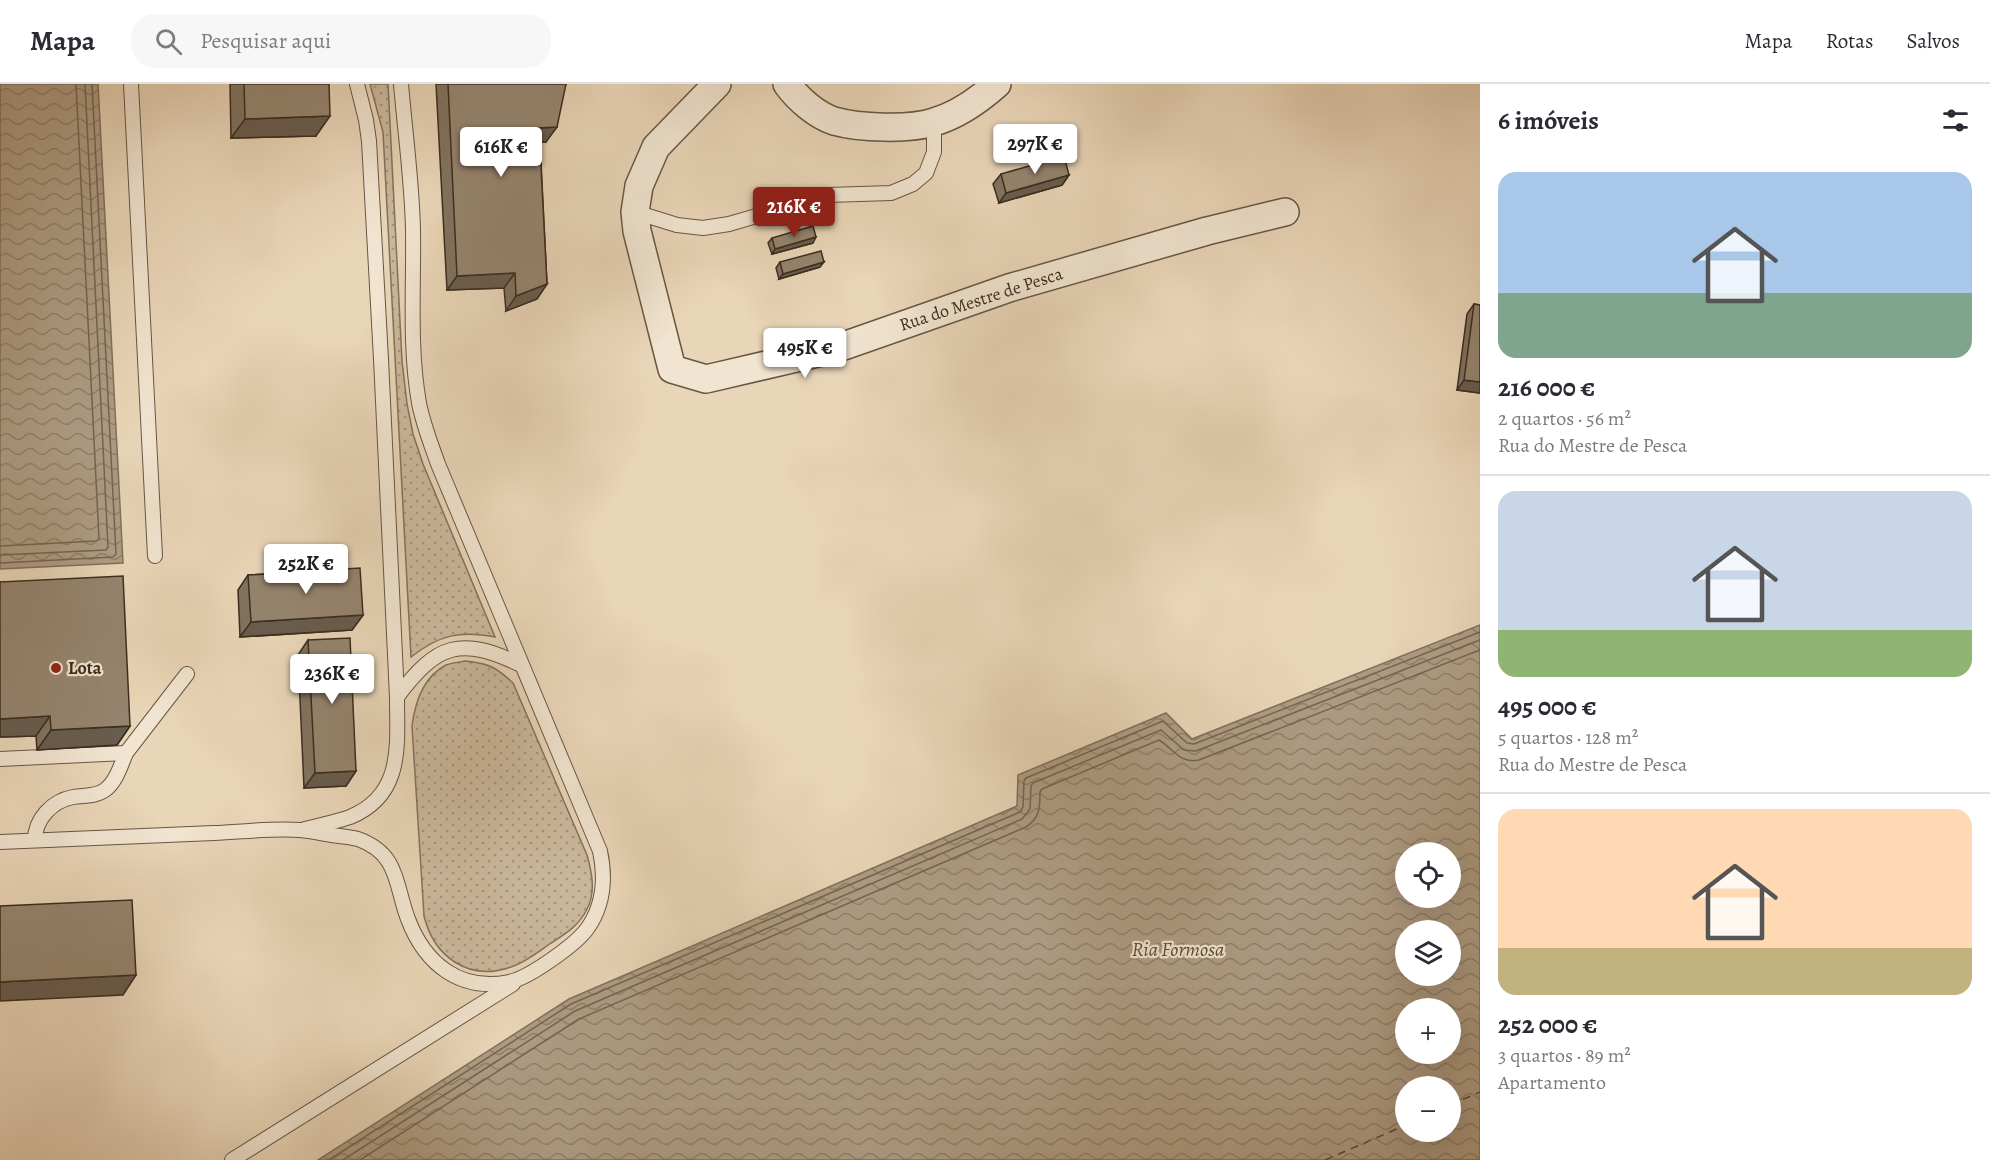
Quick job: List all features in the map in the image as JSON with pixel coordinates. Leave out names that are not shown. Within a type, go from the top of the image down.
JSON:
[{"type":"street","name":"Rua do Mestre de Pesca","points":[[717,84],[656,147],[639,186],[635,212],[637,231],[672,369],[706,379],[835,349],[1008,288],[1207,231],[1285,212]]},
{"type":"street","points":[[787,84],[807,105],[832,120],[883,128],[934,122],[975,103],[997,84]]},
{"type":"lane","points":[[131,84],[155,556]]},
{"type":"lane","points":[[300,830],[349,817],[368,807],[381,795],[392,777],[396,753],[397,697],[369,141],[357,84]]},
{"type":"lane","points":[[232,1160],[551,960],[584,933],[598,910],[604,884],[604,867],[600,851],[438,464],[419,403],[414,363],[413,227],[401,84]]},
{"type":"lane","points":[[635,212],[677,225],[703,228],[729,224],[828,195],[891,193],[913,184],[926,173],[934,152],[934,122]]},
{"type":"lane","points":[[397,697],[423,666],[452,650],[469,647],[484,649],[521,665]]},
{"type":"lane","points":[[35,840],[37,824],[52,807],[63,800],[99,793],[108,788],[126,753],[187,674]]},
{"type":"lane","points":[[0,759],[126,753]]},
{"type":"lane","points":[[0,842],[300,830],[358,839],[378,850],[392,864],[400,885],[407,917],[418,942],[437,963],[453,976],[477,984],[498,984],[520,980]]},
{"type":"shaded area","points":[[370,84],[388,84],[402,361],[413,434],[423,464],[495,637],[471,634],[450,636],[431,644],[411,657],[383,132]]},
{"type":"shaded area","points":[[465,661],[491,667],[513,683],[587,855],[592,882],[590,903],[576,925],[527,960],[496,971],[468,968],[445,954],[429,931],[424,916],[413,717],[418,699],[431,676],[446,665]]},
{"type":"water","points":[[0,84],[98,84],[123,563],[0,569]]},
{"type":"water","name":"Ria Formosa","points":[[1480,625],[1480,1160],[318,1160],[569,999],[1017,806],[1018,775],[1166,713],[1192,739]]},
{"type":"building","points":[[244,84],[329,84],[330,116],[245,119]]},
{"type":"building","points":[[448,84],[566,84],[557,127],[539,128],[547,284],[516,296],[515,273],[457,276]]},
{"type":"building","points":[[1064,156],[1069,175],[1006,193],[1001,174]]},
{"type":"building","points":[[813,226],[816,237],[775,249],[772,238]]},
{"type":"building","points":[[821,251],[824,262],[783,274],[780,262]]},
{"type":"building","points":[[1474,304],[1480,305],[1480,382],[1464,380]]},
{"type":"building","points":[[360,568],[363,615],[251,622],[248,575]]},
{"type":"building","name":"Lota","points":[[123,576],[130,726],[51,730],[50,716],[0,719],[0,582]]},
{"type":"building","points":[[350,638],[356,771],[315,773],[308,640]]},
{"type":"building","points":[[132,900],[136,975],[0,982],[0,906]]},
{"type":"ferry route","points":[[1461,1100],[1480,1092]]},
{"type":"ferry route","points":[[1325,1160],[1395,1130]]},
{"type":"place","name":"Lota","points":[[56,668]]}]
